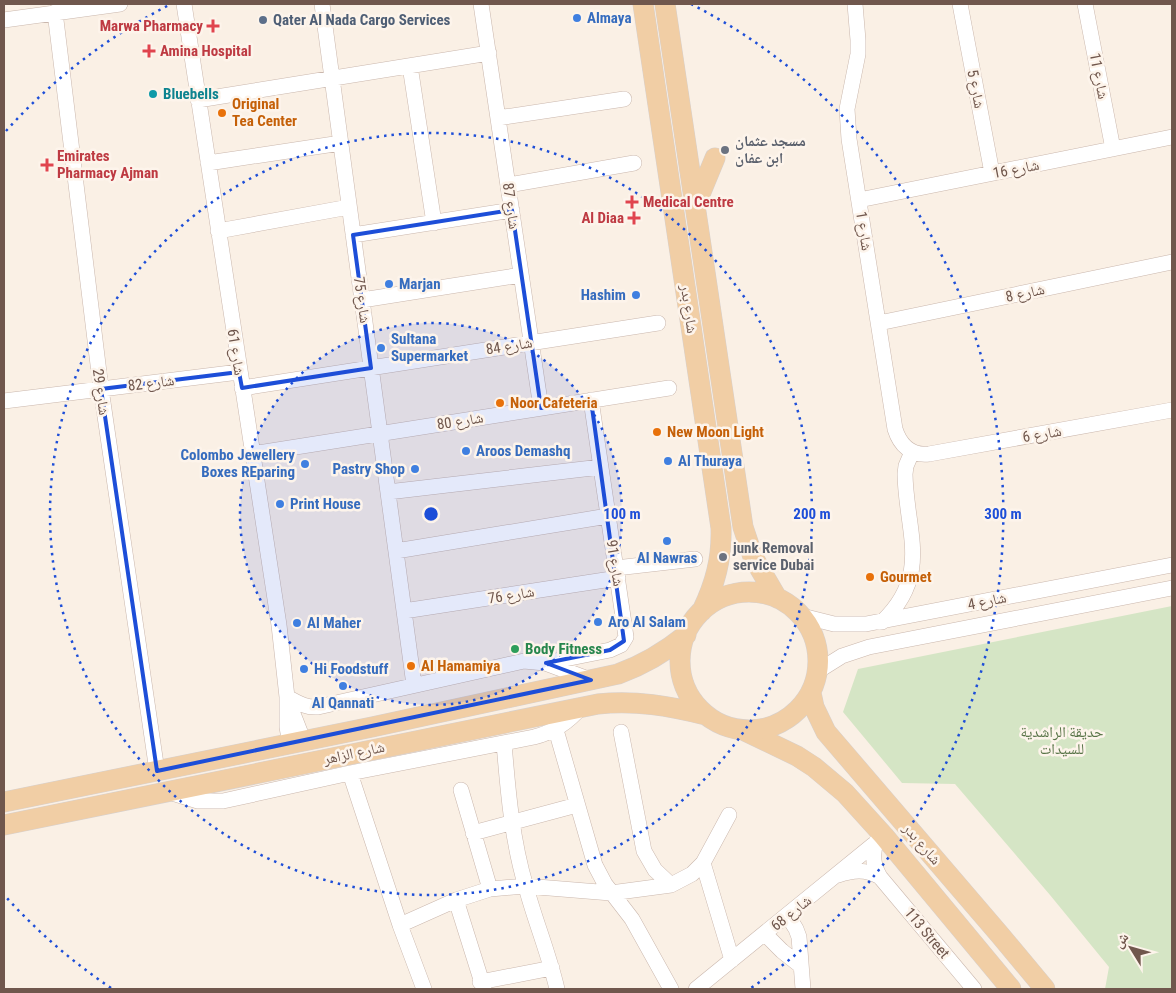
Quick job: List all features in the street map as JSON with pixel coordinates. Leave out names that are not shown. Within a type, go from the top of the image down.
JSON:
[{"type":"main road","points":[[631,4],[644,10]]},
{"type":"main road","name":"شارع بدر","points":[[665,4],[743,528],[753,557],[777,598]]},
{"type":"main road","points":[[668,24],[681,4]]},
{"type":"main road","name":"شارع بدر","points":[[644,10],[721,528],[718,571],[702,611]]},
{"type":"main road","points":[[696,204],[715,158]]},
{"type":"main road","points":[[747,592],[762,593],[777,598],[802,616],[812,631],[817,648],[818,671],[811,693],[798,710],[781,723],[761,729],[743,730],[723,725],[706,715],[691,697],[682,676],[680,662],[686,635],[702,611],[716,601],[731,595],[747,592]]},
{"type":"main road","name":"شارع الزاهر","points":[[4,802],[297,743],[618,674],[633,669],[662,653],[686,635]]},
{"type":"main road","name":"شارع بدر","points":[[811,693],[819,720],[835,744],[1045,989]]},
{"type":"main road","name":"شارع الزاهر","points":[[4,825],[581,707],[613,702],[643,703],[673,706],[706,715]]},
{"type":"main road","points":[[377,748],[401,736],[405,729],[402,721]]},
{"type":"main road","name":"شارع بدر","points":[[743,730],[780,746],[814,767],[845,793],[880,839],[1010,989]]},
{"type":"main road","points":[[78,810],[75,802],[78,794],[98,784]]},
{"type":"street","points":[[4,20],[99,5],[120,4]]},
{"type":"street","name":"شارع 61","points":[[184,4],[279,625],[287,699],[297,743]]},
{"type":"street","name":"شارع 75","points":[[322,4],[414,685]]},
{"type":"street","name":"شارع 87","points":[[481,4],[541,408]]},
{"type":"street","name":"شارع 1","points":[[855,4],[858,27],[858,54],[849,94],[847,124],[895,429],[900,440],[912,452]]},
{"type":"street","name":"شارع 5","points":[[960,4],[992,173]]},
{"type":"street","name":"شارع 11","points":[[1084,4],[1113,149]]},
{"type":"street","name":"شارع 29","points":[[55,12],[100,390],[156,771]]},
{"type":"street","points":[[198,100],[489,53]]},
{"type":"street","points":[[410,66],[434,223]]},
{"type":"street","points":[[498,118],[624,99]]},
{"type":"street","name":"شارع 16","points":[[859,200],[1172,137]]},
{"type":"street","points":[[208,163],[341,144]]},
{"type":"street","points":[[508,185],[634,163]]},
{"type":"street","points":[[218,231],[349,207]]},
{"type":"street","points":[[353,235],[512,210]]},
{"type":"street","name":"شارع 8","points":[[879,323],[1172,262]]},
{"type":"street","points":[[362,300],[521,275]]},
{"type":"street","name":"شارع 84","points":[[242,388],[658,323]]},
{"type":"street","name":"شارع 82","points":[[4,401],[239,372]]},
{"type":"street","name":"شارع 80","points":[[252,454],[668,388]]},
{"type":"street","name":"شارع 91","points":[[545,663],[610,650],[621,644],[626,636],[591,400]]},
{"type":"street","name":"شارع 6","points":[[912,452],[929,454],[1172,410]]},
{"type":"street","points":[[882,622],[900,601],[911,575],[913,547],[905,474],[912,452]]},
{"type":"street","points":[[388,492],[601,467]]},
{"type":"street","points":[[396,550],[608,516]]},
{"type":"street","name":"شارع 76","points":[[404,611],[695,559]]},
{"type":"street","name":"شارع 4","points":[[802,616],[834,624],[882,622],[1172,565]]},
{"type":"street","name":"شارع 4","points":[[818,671],[842,656],[869,647],[1172,588]]},
{"type":"street","points":[[287,699],[313,707],[512,662],[524,661],[545,663],[591,680]]},
{"type":"street","points":[[168,791],[198,800],[223,801],[350,773],[534,737],[556,730],[581,707]]},
{"type":"street","points":[[556,730],[595,865],[611,893],[632,920],[670,989]]},
{"type":"street","points":[[621,732],[644,851],[655,870],[671,885]]},
{"type":"street","points":[[504,743],[511,823],[525,886],[557,989]]},
{"type":"street","points":[[350,773],[400,925],[424,989]]},
{"type":"street","points":[[461,790],[472,833],[490,889]]},
{"type":"street","points":[[472,833],[577,805]]},
{"type":"street","points":[[400,925],[456,900],[490,889],[525,886],[611,893],[671,885],[692,874],[703,863],[729,815]]},
{"type":"street","name":"شارع 68","points":[[696,989],[788,916],[880,839]]},
{"type":"street","name":"113 Street","points":[[880,839],[874,849],[874,864],[880,877],[974,989]]},
{"type":"street","points":[[703,863],[732,960]]},
{"type":"street","points":[[836,875],[854,870],[880,877]]},
{"type":"street","points":[[456,900],[482,986],[552,968]]},
{"type":"street","points":[[788,916],[798,936],[804,989]]},
{"type":"street","points":[[765,934],[800,966]]},
{"type":"highlighted area","points":[[512,210],[541,408],[591,400],[624,641],[610,650],[546,663],[591,680],[157,771],[101,389],[239,372],[242,388],[371,368],[353,235]]},
{"type":"green space","name":"حديقة الراشدية للسيدات","points":[[1172,606],[1172,989],[1105,989],[1109,967],[955,784],[902,783],[843,712],[858,669]]},
{"type":"place","name":"Almaya","points":[[577,18]]},
{"type":"place","name":"Qater Al Nada Cargo Services","points":[[263,20]]},
{"type":"place","name":"Marwa Pharmacy","points":[[213,26]]},
{"type":"place","name":"Amina Hospital","points":[[149,51]]},
{"type":"place","name":"Bluebells","points":[[153,94]]},
{"type":"place","name":"Original Tea Center","points":[[222,113]]},
{"type":"place","name":"مسجد عثمان ابن عفان","points":[[725,150]]},
{"type":"place","name":"Emirates Pharmacy Ajman","points":[[47,165]]},
{"type":"place","name":"Medical Centre","points":[[632,202]]},
{"type":"place","name":"Al Diaa","points":[[634,218]]},
{"type":"place","name":"Marjan","points":[[389,284]]},
{"type":"place","name":"Hashim","points":[[636,295]]},
{"type":"place","name":"Sultana Supermarket","points":[[381,348]]},
{"type":"place","name":"Noor Cafeteria","points":[[500,403]]},
{"type":"place","name":"New Moon Light","points":[[657,432]]},
{"type":"place","name":"Aroos Demashq","points":[[466,451]]},
{"type":"place","name":"Al Thuraya","points":[[668,461]]},
{"type":"place","name":"Colombo Jewellery Boxes REparing","points":[[305,464]]},
{"type":"place","name":"Pastry Shop","points":[[415,469]]},
{"type":"place","name":"Print House","points":[[280,504]]},
{"type":"place","name":"Al Nawras","points":[[667,541]]},
{"type":"place","name":"junk Removal service Dubai","points":[[723,557]]},
{"type":"place","name":"Gourmet","points":[[870,577]]},
{"type":"place","name":"Aro Al Salam","points":[[598,622]]},
{"type":"place","name":"Al Maher","points":[[297,623]]},
{"type":"place","name":"Body Fitness","points":[[515,649]]},
{"type":"place","name":"Al Hamamiya","points":[[411,666]]},
{"type":"place","name":"Hi Foodstuff","points":[[304,669]]},
{"type":"place","name":"Al Qannati","points":[[343,686]]}]
